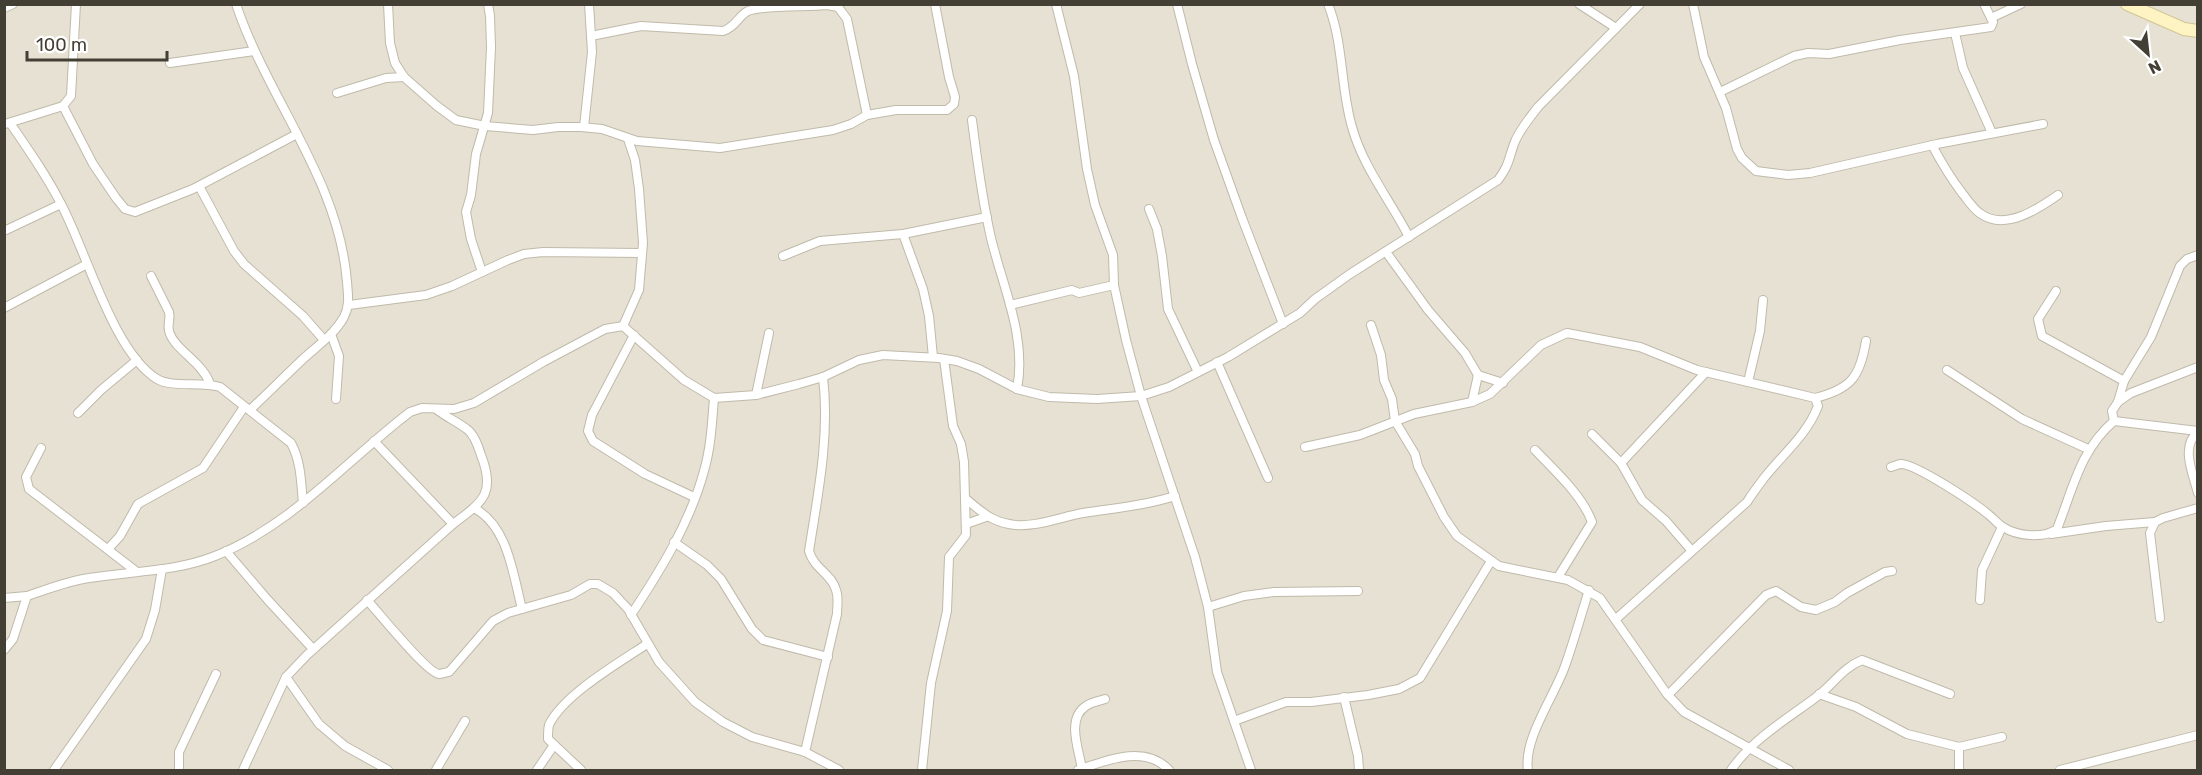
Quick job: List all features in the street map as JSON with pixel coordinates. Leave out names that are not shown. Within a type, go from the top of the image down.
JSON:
[{"type":"street","points":[[4,8],[13,4]]},
{"type":"street","points":[[76,4],[71,96],[63,106],[7,124],[61,204],[122,337],[137,360],[159,380],[168,383],[210,384],[220,387],[291,442],[297,452],[303,502]]},
{"type":"street","points":[[108,549],[120,536],[138,504],[203,468],[247,408],[328,337],[343,318],[349,305],[346,267],[335,217],[321,180],[254,51],[237,4]]},
{"type":"street","points":[[388,4],[390,43],[395,63],[404,77],[456,120],[485,126],[533,130],[584,127],[602,129],[637,141],[720,148],[833,130],[867,116],[896,110],[947,110],[954,104],[955,97],[935,4]]},
{"type":"street","points":[[482,272],[471,239],[466,212],[471,195],[476,154],[485,126],[491,73],[488,4]]},
{"type":"street","points":[[584,127],[591,36],[589,4]]},
{"type":"street","points":[[1056,4],[1074,76],[1087,169],[1095,205],[1113,255],[1114,285],[1126,340],[1141,396],[1195,557],[1208,607],[1217,672],[1251,771]]},
{"type":"street","points":[[1177,4],[1214,140],[1283,324]]},
{"type":"street","points":[[1328,4],[1339,39],[1346,100],[1359,151],[1409,237]]},
{"type":"street","points":[[1579,4],[1616,28]]},
{"type":"street","points":[[624,326],[684,380],[714,398],[756,394],[823,378],[859,360],[883,355],[944,359],[979,369],[1017,389],[1049,397],[1097,399],[1141,396],[1169,387],[1283,324],[1350,274],[1498,180],[1509,165],[1514,143],[1524,124],[1640,4]]},
{"type":"street","points":[[1693,4],[1704,57],[1726,108],[1737,149],[1748,165],[1756,171],[1788,175],[1810,173],[1932,145],[2043,124]]},
{"type":"street","points":[[1720,92],[1794,56],[1808,53],[1829,54],[1900,40],[1991,27],[1993,22],[1984,4]]},
{"type":"street","points":[[1991,18],[2021,4]]},
{"type":"street","points":[[2127,4],[2184,29],[2198,31]]},
{"type":"street","points":[[591,36],[641,26],[723,31],[732,28],[746,12],[759,8],[838,6],[847,19],[867,116]]},
{"type":"street","points":[[1954,33],[1963,68],[1992,133]]},
{"type":"street","points":[[170,63],[254,51]]},
{"type":"street","points":[[337,93],[386,78],[404,77]]},
{"type":"street","points":[[63,106],[93,164],[125,209],[135,212],[199,186],[297,134]]},
{"type":"street","points":[[972,120],[987,217],[1020,349],[1021,369],[1017,389]]},
{"type":"street","points":[[624,326],[639,290],[642,253],[639,189],[635,160],[628,139]]},
{"type":"street","points":[[1932,145],[1947,174],[1978,213],[1986,217],[1996,220],[2027,214],[2058,195]]},
{"type":"street","points":[[199,186],[234,251],[244,264],[328,337],[339,356],[336,399]]},
{"type":"street","points":[[4,231],[61,204]]},
{"type":"street","points":[[1149,209],[1157,229],[1168,309],[1198,372]]},
{"type":"street","points":[[783,256],[820,241],[903,234],[987,217]]},
{"type":"street","points":[[903,234],[923,289],[929,316],[933,357]]},
{"type":"street","points":[[1386,252],[1428,310],[1466,353],[1478,375],[1472,402]]},
{"type":"street","points":[[349,305],[426,295],[524,254],[642,253]]},
{"type":"street","points":[[2114,421],[2112,411],[2118,402],[2124,381],[2151,337],[2180,266],[2187,259],[2198,255]]},
{"type":"street","points":[[4,308],[87,264]]},
{"type":"street","points":[[151,276],[171,318],[168,330],[202,368],[210,384]]},
{"type":"street","points":[[1010,305],[1072,290],[1079,293],[1114,285]]},
{"type":"street","points":[[2056,291],[2038,319],[2038,327],[2042,336],[2124,381]]},
{"type":"street","points":[[1748,382],[1760,331],[1763,300]]},
{"type":"street","points":[[1371,325],[1381,355],[1384,380],[1392,399],[1395,421],[1415,454],[1418,466],[1444,517],[1457,536],[1499,566],[1568,580],[1600,598],[1668,695],[1684,712],[1789,771]]},
{"type":"street","points":[[4,598],[27,596],[87,578],[185,566],[226,551],[271,526],[303,502],[410,412],[422,408],[454,409],[474,403],[605,329],[624,326]]},
{"type":"street","points":[[756,394],[769,333]]},
{"type":"street","points":[[1305,447],[1360,435],[1414,414],[1472,402],[1490,394],[1541,345],[1567,333],[1640,347],[1706,372],[1815,398],[1837,392],[1856,376],[1862,363],[1866,341]]},
{"type":"street","points":[[634,335],[592,416],[588,431],[593,441],[645,474],[694,498]]},
{"type":"street","points":[[922,771],[931,683],[947,611],[949,557],[966,535],[964,462],[961,444],[953,426],[944,359]]},
{"type":"street","points":[[78,413],[137,360]]},
{"type":"street","points":[[1217,362],[1268,478]]},
{"type":"street","points":[[2118,402],[2131,393],[2198,367]]},
{"type":"street","points":[[1947,370],[2022,419],[2088,449]]},
{"type":"street","points":[[1621,464],[1706,372]]},
{"type":"street","points":[[1478,375],[1503,383]]},
{"type":"street","points":[[806,752],[837,614],[838,597],[836,587],[812,562],[809,551],[822,460],[826,402],[823,378]]},
{"type":"street","points":[[631,615],[674,542],[704,472],[711,438],[714,398]]},
{"type":"street","points":[[1616,619],[1747,502],[1764,478],[1792,448],[1814,417],[1818,406],[1815,398]]},
{"type":"street","points":[[243,771],[286,677],[367,600],[474,508],[485,494],[489,480],[476,441],[469,431],[452,422],[436,409]]},
{"type":"street","points":[[2050,534],[2057,529],[2088,449],[2114,421],[2198,431]]},
{"type":"street","points":[[2198,431],[2191,437],[2188,450],[2198,493]]},
{"type":"street","points":[[1592,434],[1621,464],[1642,500],[1666,521],[1692,551]]},
{"type":"street","points":[[374,441],[453,524]]},
{"type":"street","points":[[41,448],[26,477],[29,489],[137,572]]},
{"type":"street","points":[[1535,450],[1566,483],[1589,514],[1592,522],[1558,577]]},
{"type":"street","points":[[1891,467],[1901,464],[1919,469],[1973,503],[2013,532],[2043,536],[2106,526],[2155,522],[2198,508]]},
{"type":"street","points":[[966,499],[986,517],[1012,525],[1145,505],[1174,496]]},
{"type":"street","points":[[474,508],[486,514],[504,544],[522,609]]},
{"type":"street","points":[[966,525],[986,517]]},
{"type":"street","points":[[2155,522],[2150,533],[2160,618]]},
{"type":"street","points":[[1980,600],[1982,570],[2002,526]]},
{"type":"street","points":[[674,542],[707,565],[721,579],[752,628],[763,640],[828,657]]},
{"type":"street","points":[[226,551],[313,649]]},
{"type":"street","points":[[1234,721],[1286,702],[1311,702],[1399,689],[1420,678],[1491,561]]},
{"type":"street","points":[[54,771],[146,639],[155,610],[162,569]]},
{"type":"street","points":[[1668,695],[1766,595],[1776,591],[1801,607],[1816,610],[1835,602],[1885,572],[1892,571]]},
{"type":"street","points":[[367,600],[424,664],[430,670],[440,674],[448,672],[494,621],[508,613],[571,595],[590,584],[598,584],[613,593],[631,615],[659,662],[695,702],[723,722],[752,736],[806,752],[839,771]]},
{"type":"street","points":[[1528,771],[1527,764],[1532,741],[1564,668],[1588,590]]},
{"type":"street","points":[[1208,607],[1244,596],[1274,592],[1358,591]]},
{"type":"street","points":[[4,650],[13,639],[27,596]]},
{"type":"street","points":[[581,771],[548,739],[549,726],[560,710],[592,681],[647,644]]},
{"type":"street","points":[[1731,771],[1738,760],[1790,714],[1819,694],[1849,665],[1862,660],[1950,694]]},
{"type":"street","points":[[179,771],[177,767],[179,752],[216,674]]},
{"type":"street","points":[[286,677],[319,724],[345,746],[388,771]]},
{"type":"street","points":[[1819,694],[1856,707],[1907,734],[1959,747],[2002,737]]},
{"type":"street","points":[[1344,697],[1358,756],[1359,771]]},
{"type":"street","points":[[1105,699],[1086,706],[1077,716],[1074,730],[1080,770],[1120,758],[1143,755],[1157,759],[1169,771]]},
{"type":"street","points":[[436,771],[465,721]]},
{"type":"street","points":[[2060,771],[2198,735]]},
{"type":"street","points":[[537,771],[554,745]]},
{"type":"street","points":[[1959,747],[1959,771]]},
{"type":"shaded area","points":[[5,5],[2197,5],[2197,770],[5,770]]}]
